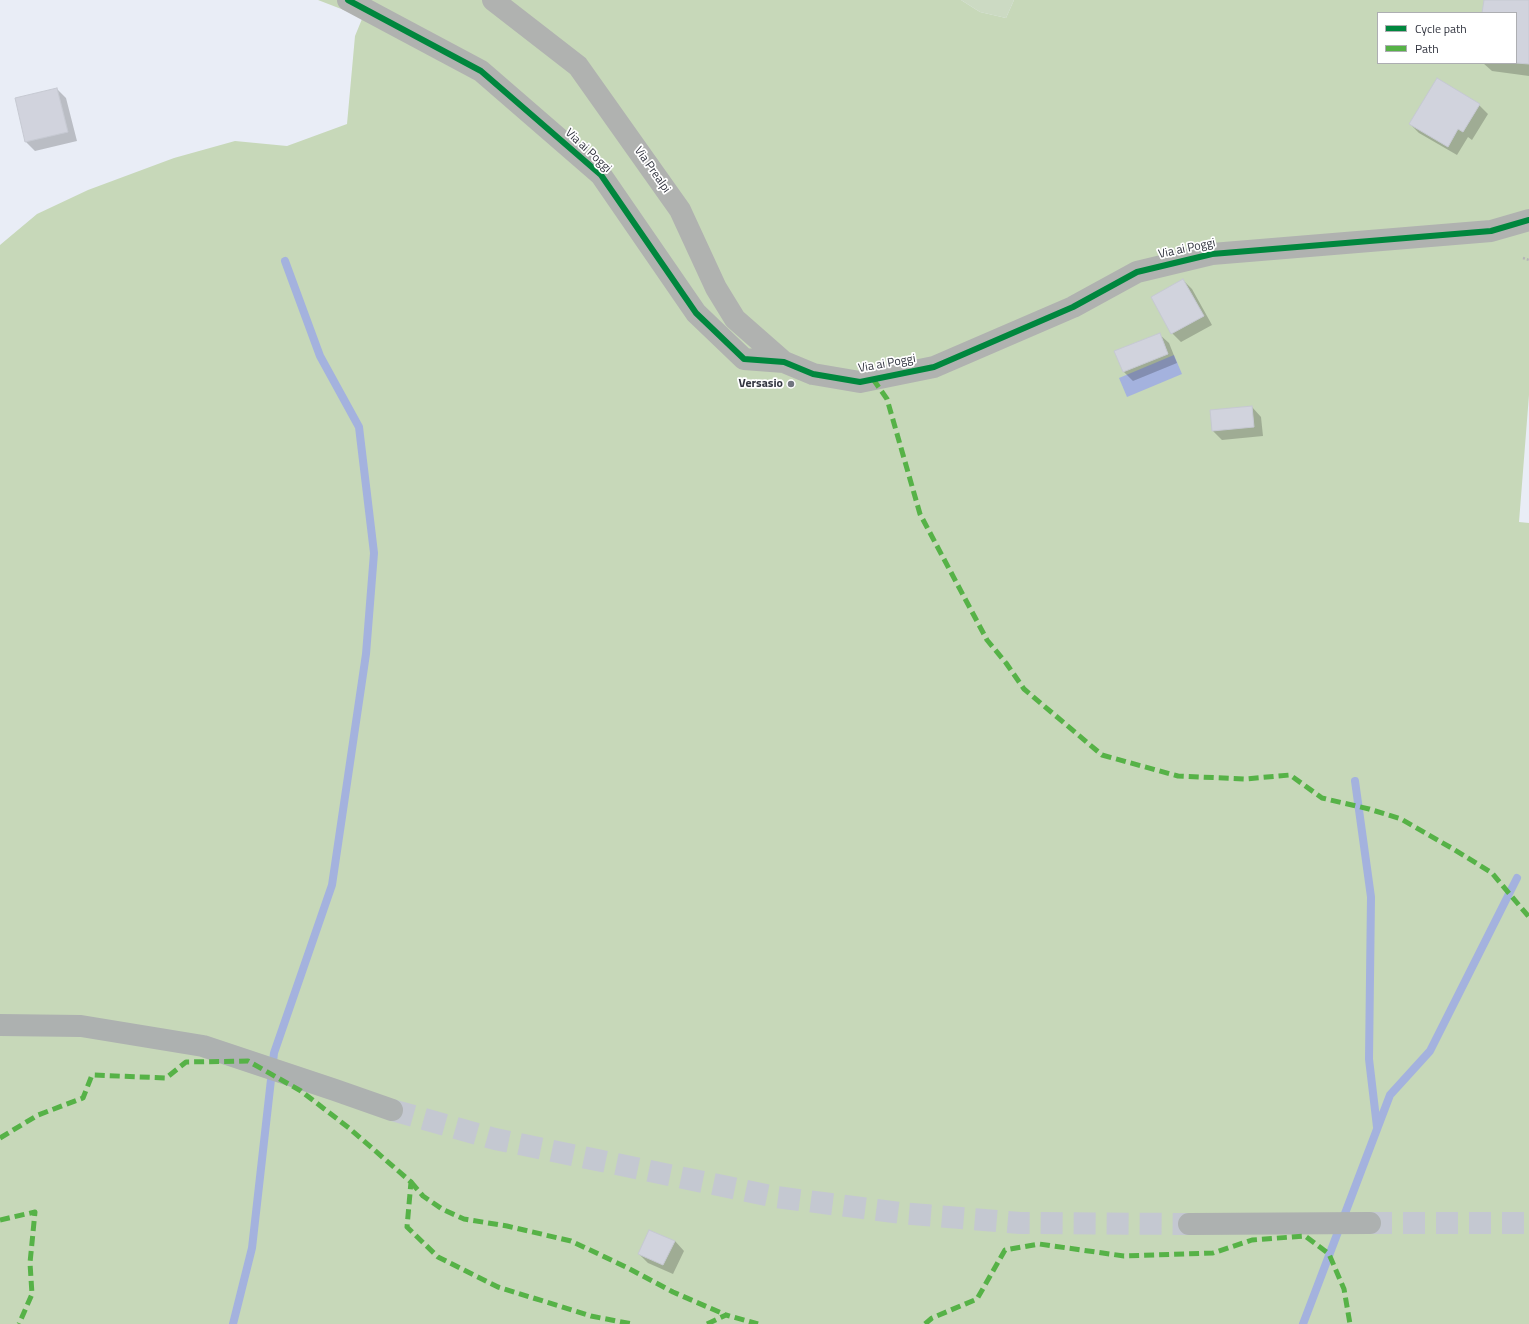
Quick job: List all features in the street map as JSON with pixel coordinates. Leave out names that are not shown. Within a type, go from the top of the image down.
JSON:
[{"type":"highway","points":[[0,1025],[81,1026],[203,1046],[392,1110]]},
{"type":"highway","points":[[1189,1224],[1370,1223]]},
{"type":"street","name":"Via ai Poggi","points":[[348,0],[481,71],[601,175],[696,313],[744,359],[784,362],[813,374],[860,382],[934,367],[1073,307],[1137,272],[1212,254],[1491,231],[1529,220]]},
{"type":"street","name":"Via Prealpi","points":[[493,0],[578,66],[680,210],[716,288],[736,318],[784,362]]},
{"type":"path","points":[[1523,258],[1529,260]]},
{"type":"green space","points":[[318,0],[961,0],[980,12],[1006,18],[1014,0],[1529,0],[1529,395],[1519,522],[1529,523],[1529,1324],[0,1324],[0,245],[37,214],[88,190],[174,158],[235,141],[287,146],[347,124],[355,36],[362,19],[349,12]]},
{"type":"green space","points":[[961,0],[1014,0],[1006,18],[980,12]]},
{"type":"water","points":[[1174,355],[1182,374],[1127,397],[1119,378]]},
{"type":"building","points":[[1484,0],[1529,0],[1529,64],[1517,63],[1517,12],[1482,12]]},
{"type":"building","points":[[1437,78],[1480,104],[1463,132],[1458,129],[1448,147],[1409,124]]},
{"type":"building","points":[[57,88],[68,132],[25,142],[15,98]]},
{"type":"building","points":[[1183,279],[1204,316],[1171,334],[1151,297]]},
{"type":"building","points":[[1160,333],[1168,354],[1123,372],[1114,351]]},
{"type":"building","points":[[1252,406],[1254,427],[1212,431],[1210,410]]},
{"type":"building","points":[[649,1230],[675,1241],[663,1265],[638,1254]]},
{"type":"waterway","points":[[233,1324],[252,1248],[274,1053],[332,885],[366,654],[374,553],[359,427],[320,356],[285,261]]},
{"type":"waterway","points":[[1355,781],[1371,897],[1369,1059],[1377,1127]]},
{"type":"waterway","points":[[1303,1324],[1390,1095],[1430,1051],[1517,878]]},
{"type":"tunnel","points":[[392,1110],[495,1139],[776,1197],[901,1213],[1020,1223],[1189,1224]]},
{"type":"tunnel","points":[[1370,1223],[1529,1223]]},
{"type":"marked path","points":[[873,379],[887,399],[920,514],[987,640],[1006,663],[1024,689],[1102,755],[1178,776],[1245,779],[1290,775],[1322,798],[1369,809],[1401,819],[1455,850],[1492,873],[1529,917]]},
{"type":"marked path","points":[[0,1138],[38,1115],[83,1098],[92,1075],[166,1078],[186,1062],[248,1061],[301,1091],[349,1128],[411,1182],[407,1227],[438,1257],[498,1287],[591,1316],[632,1324]]},
{"type":"marked path","points":[[411,1182],[423,1196],[442,1209],[464,1219],[507,1226],[571,1241],[626,1267],[673,1292],[726,1315]]},
{"type":"marked path","points":[[0,1220],[35,1212],[30,1263],[32,1294],[19,1324]]},
{"type":"marked path","points":[[925,1324],[932,1318],[977,1299],[1005,1250],[1039,1244],[1124,1256],[1213,1253],[1252,1240],[1305,1236],[1329,1254],[1344,1289],[1350,1324]]},
{"type":"marked path","points":[[707,1324],[726,1315],[758,1324]]},
{"type":"cycle path","points":[[348,0],[481,71],[601,175],[696,313],[744,359],[784,362],[813,374],[860,382],[934,367],[1073,307],[1137,272],[1212,254],[1491,231],[1529,220]]},
{"type":"place","name":"Versasio","points":[[791,384]]}]
